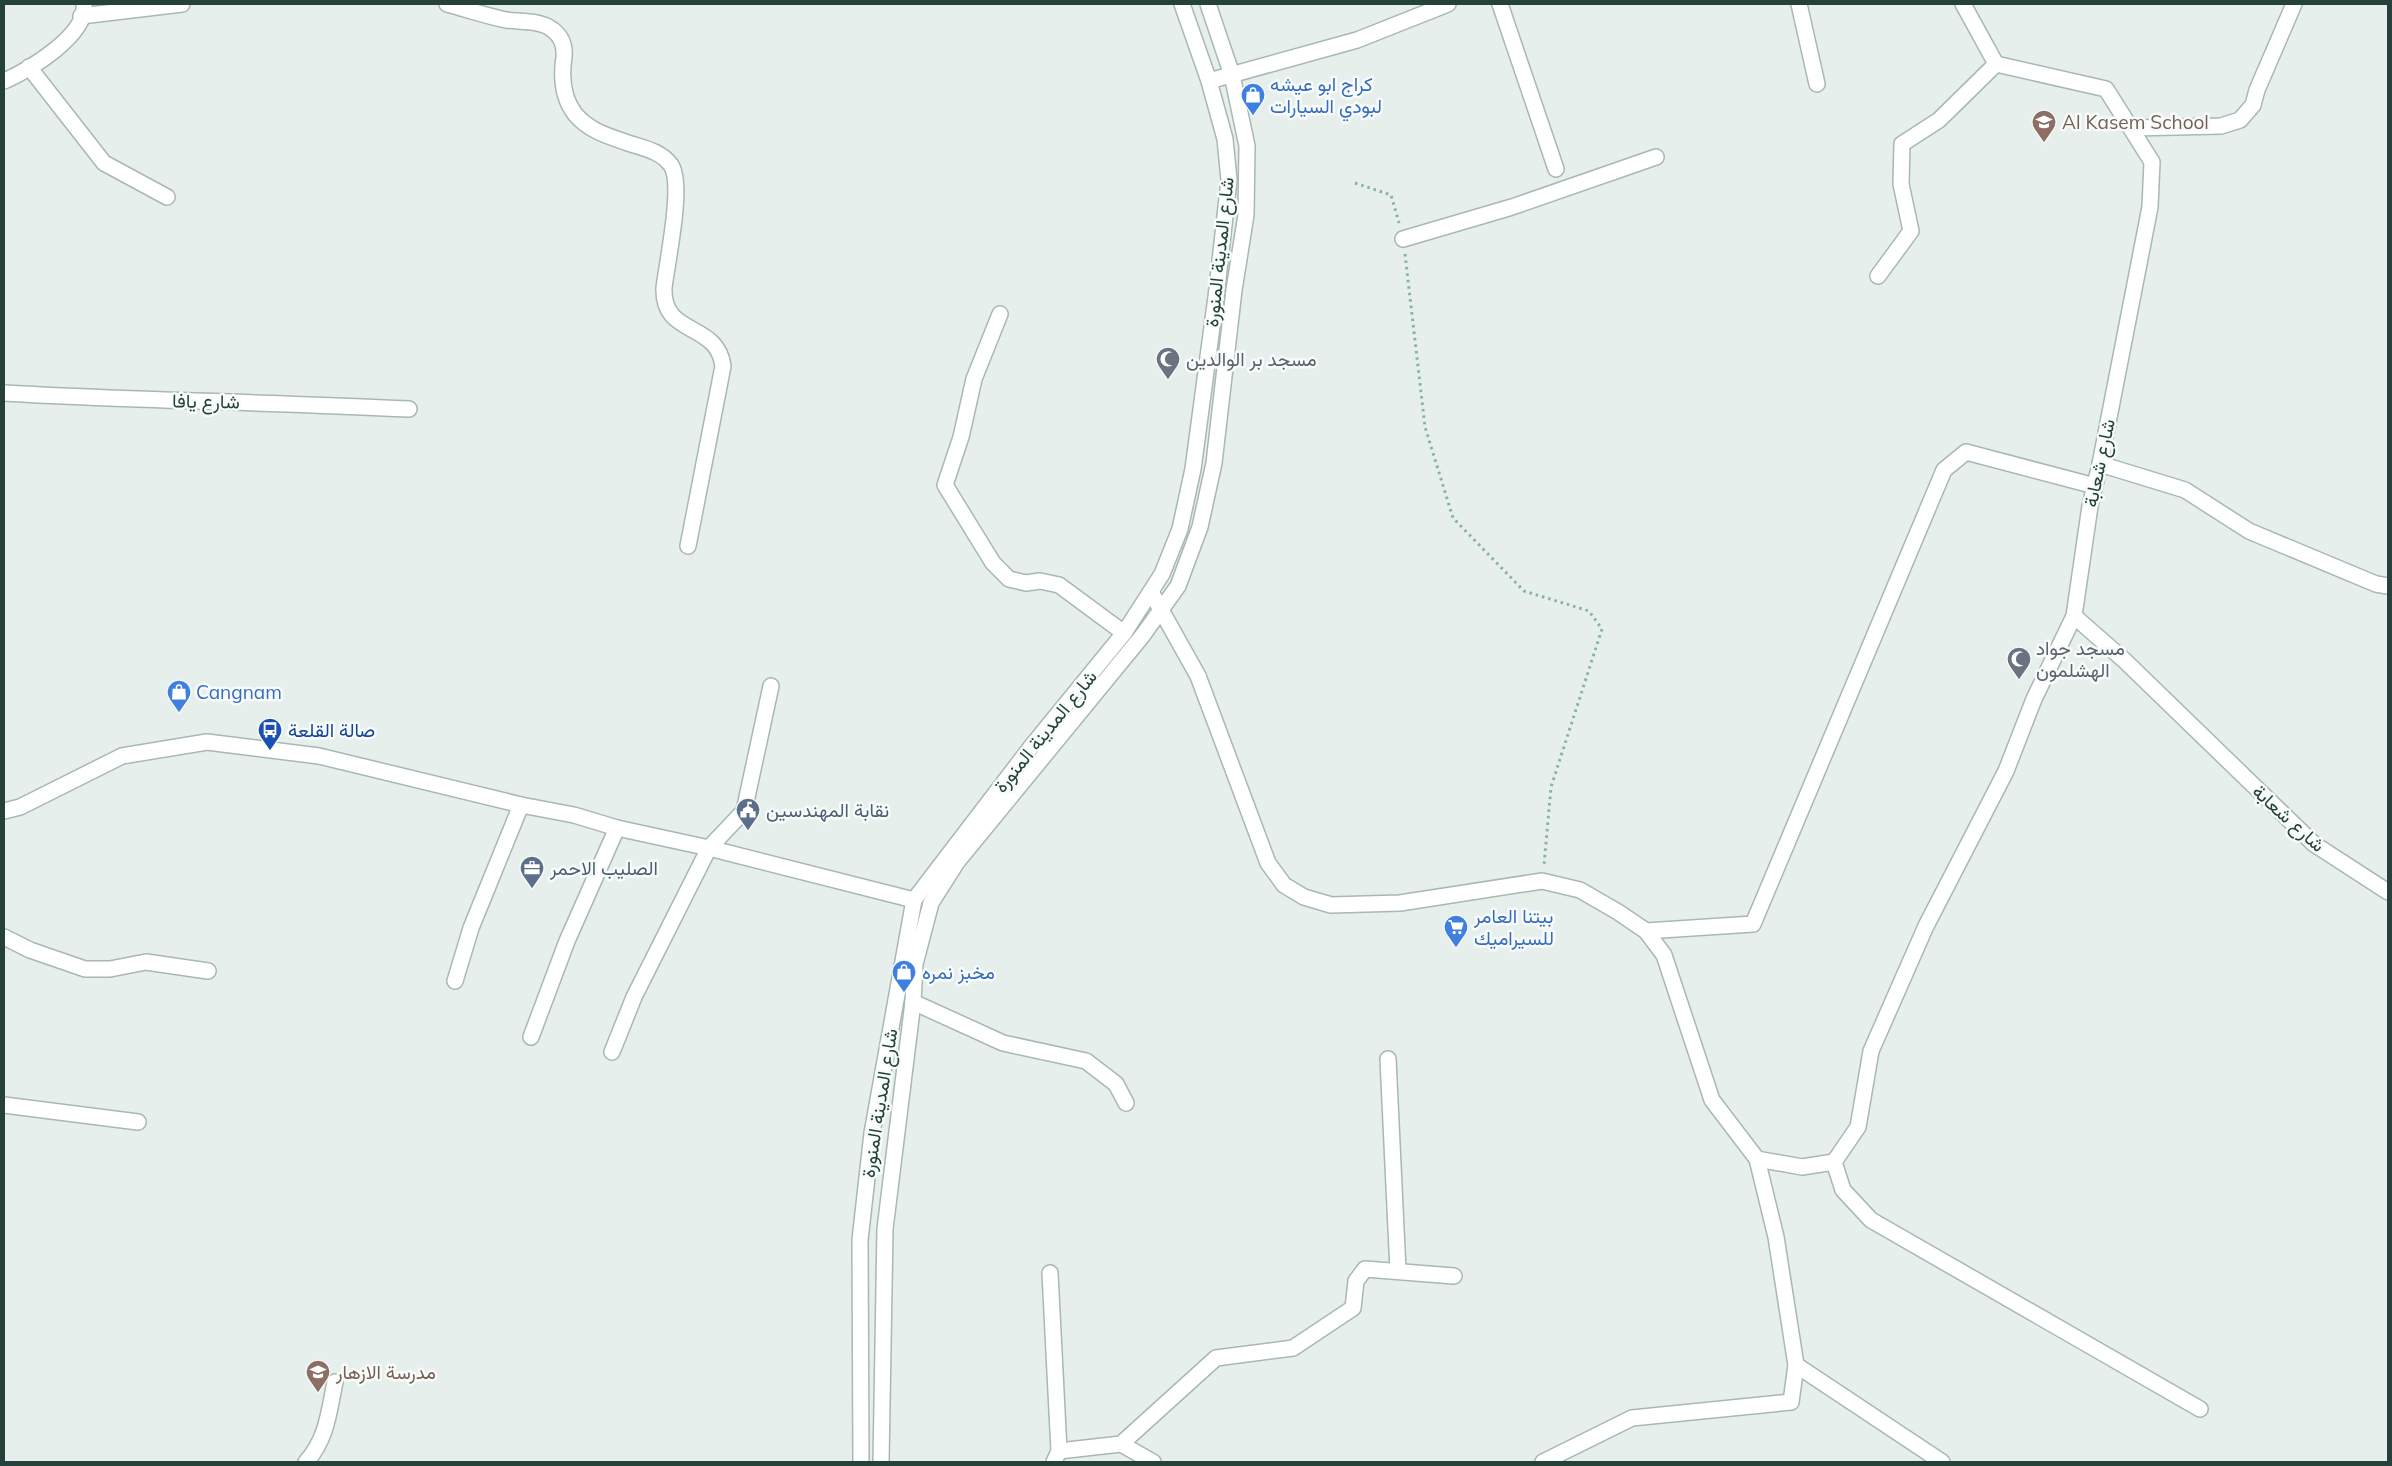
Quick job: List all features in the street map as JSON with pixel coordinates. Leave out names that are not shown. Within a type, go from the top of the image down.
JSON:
[{"type":"street","points":[[4,81],[29,68],[63,43],[82,10],[182,4]]},
{"type":"street","points":[[447,4],[504,20],[544,25],[553,30],[560,37],[564,47],[562,79],[564,91],[575,114],[593,130],[657,152],[667,160],[674,171],[677,190],[664,288],[664,301],[670,313],[679,323],[702,333],[712,341],[720,352],[723,366],[688,546]]},
{"type":"street","name":"شارع المدينة المنورة","points":[[861,1462],[860,1240],[872,1133],[914,900],[1031,746],[1124,633],[1162,574],[1180,529],[1193,469],[1229,180],[1225,139],[1209,81],[1182,4]]},
{"type":"street","name":"شارع المدينة المنورة","points":[[881,1462],[885,1230],[913,1002],[915,964],[931,903],[957,862],[1143,635],[1162,609],[1178,586],[1200,527],[1214,463],[1234,290],[1246,215],[1247,146],[1232,75],[1208,4]]},
{"type":"street","points":[[1209,81],[1357,40],[1448,4]]},
{"type":"street","points":[[1500,4],[1556,169]]},
{"type":"street","points":[[1799,4],[1817,84]]},
{"type":"street","points":[[1878,276],[1911,230],[1901,184],[1902,144],[1939,120],[1996,64],[1963,4]]},
{"type":"street","points":[[2132,128],[2220,126],[2240,120],[2253,105],[2257,90],[2294,4]]},
{"type":"street","name":"شارع شعابة","points":[[1996,64],[2106,89],[2152,162],[2150,207],[2100,464],[2090,506],[2074,616],[2124,660],[2314,844],[2388,892]]},
{"type":"street","points":[[29,68],[104,163],[167,197]]},
{"type":"street","points":[[1403,239],[1512,207],[1656,157]]},
{"type":"street","points":[[1000,314],[974,379],[961,437],[945,485],[993,563],[1009,579],[1026,583],[1040,581],[1059,585],[1124,633]]},
{"type":"street","name":"شارع يافا","points":[[4,394],[110,399],[275,402],[409,409]]},
{"type":"street","points":[[1646,931],[1753,924],[1944,470],[1966,452],[2094,486]]},
{"type":"street","points":[[2100,464],[2185,490],[2249,531],[2376,584],[2388,586]]},
{"type":"street","points":[[1151,592],[1198,676],[1268,864],[1284,885],[1304,897],[1331,905],[1400,903],[1542,882],[1580,890],[1646,931],[1664,956],[1712,1100],[1757,1160],[1776,1237],[1796,1365],[1791,1402],[1632,1418],[1543,1462]]},
{"type":"street","points":[[1757,1160],[1802,1167],[1834,1162],[1858,1127],[1871,1051],[1926,926],[2006,771],[2034,699],[2074,616]]},
{"type":"street","points":[[612,1052],[634,997],[709,848],[744,811],[771,686]]},
{"type":"street","points":[[4,811],[20,807],[122,756],[207,742],[319,756],[520,805],[574,815],[617,828],[709,848],[914,900]]},
{"type":"street","points":[[455,981],[471,928],[520,805]]},
{"type":"street","points":[[530,1037],[567,941],[617,828]]},
{"type":"street","points":[[4,937],[30,950],[84,969],[110,969],[146,962],[208,971]]},
{"type":"street","points":[[913,1002],[1003,1043],[1086,1061],[1116,1084],[1126,1102]]},
{"type":"street","points":[[1388,1059],[1398,1272]]},
{"type":"street","points":[[4,1105],[138,1122]]},
{"type":"street","points":[[1834,1162],[1843,1190],[1871,1220],[2200,1409]]},
{"type":"street","points":[[1050,1273],[1056,1457],[1121,1444],[1216,1358],[1293,1348],[1353,1308],[1356,1281],[1365,1269],[1454,1276]]},
{"type":"street","points":[[1796,1365],[1942,1462]]},
{"type":"street","points":[[306,1462],[320,1443],[325,1430],[335,1382]]},
{"type":"street","points":[[1121,1444],[1153,1462]]},
{"type":"path","points":[[1355,183],[1391,195],[1403,239],[1425,427],[1454,518],[1524,591],[1589,611],[1602,629],[1551,787],[1542,882]]},
{"type":"place","name":"كراج ابو عيشه لبودي السيارات","points":[[1253,116]]},
{"type":"place","name":"Al Kasem School","points":[[2044,143]]},
{"type":"place","name":"مسجد بر الوالدين","points":[[1168,380]]},
{"type":"place","name":"مسجد جواد الهشلمون","points":[[2019,680]]},
{"type":"place","name":"Cangnam","points":[[179,713]]},
{"type":"place","name":"صالة القلعة","points":[[270,751]]},
{"type":"place","name":"نقابة المهندسين","points":[[748,831]]},
{"type":"place","name":"الصليب الاحمر","points":[[532,889]]},
{"type":"place","name":"بيتنا العامر للسيراميك","points":[[1456,948]]},
{"type":"place","name":"مخبز نمره","points":[[904,993]]},
{"type":"place","name":"مدرسة الازهار","points":[[318,1393]]}]
